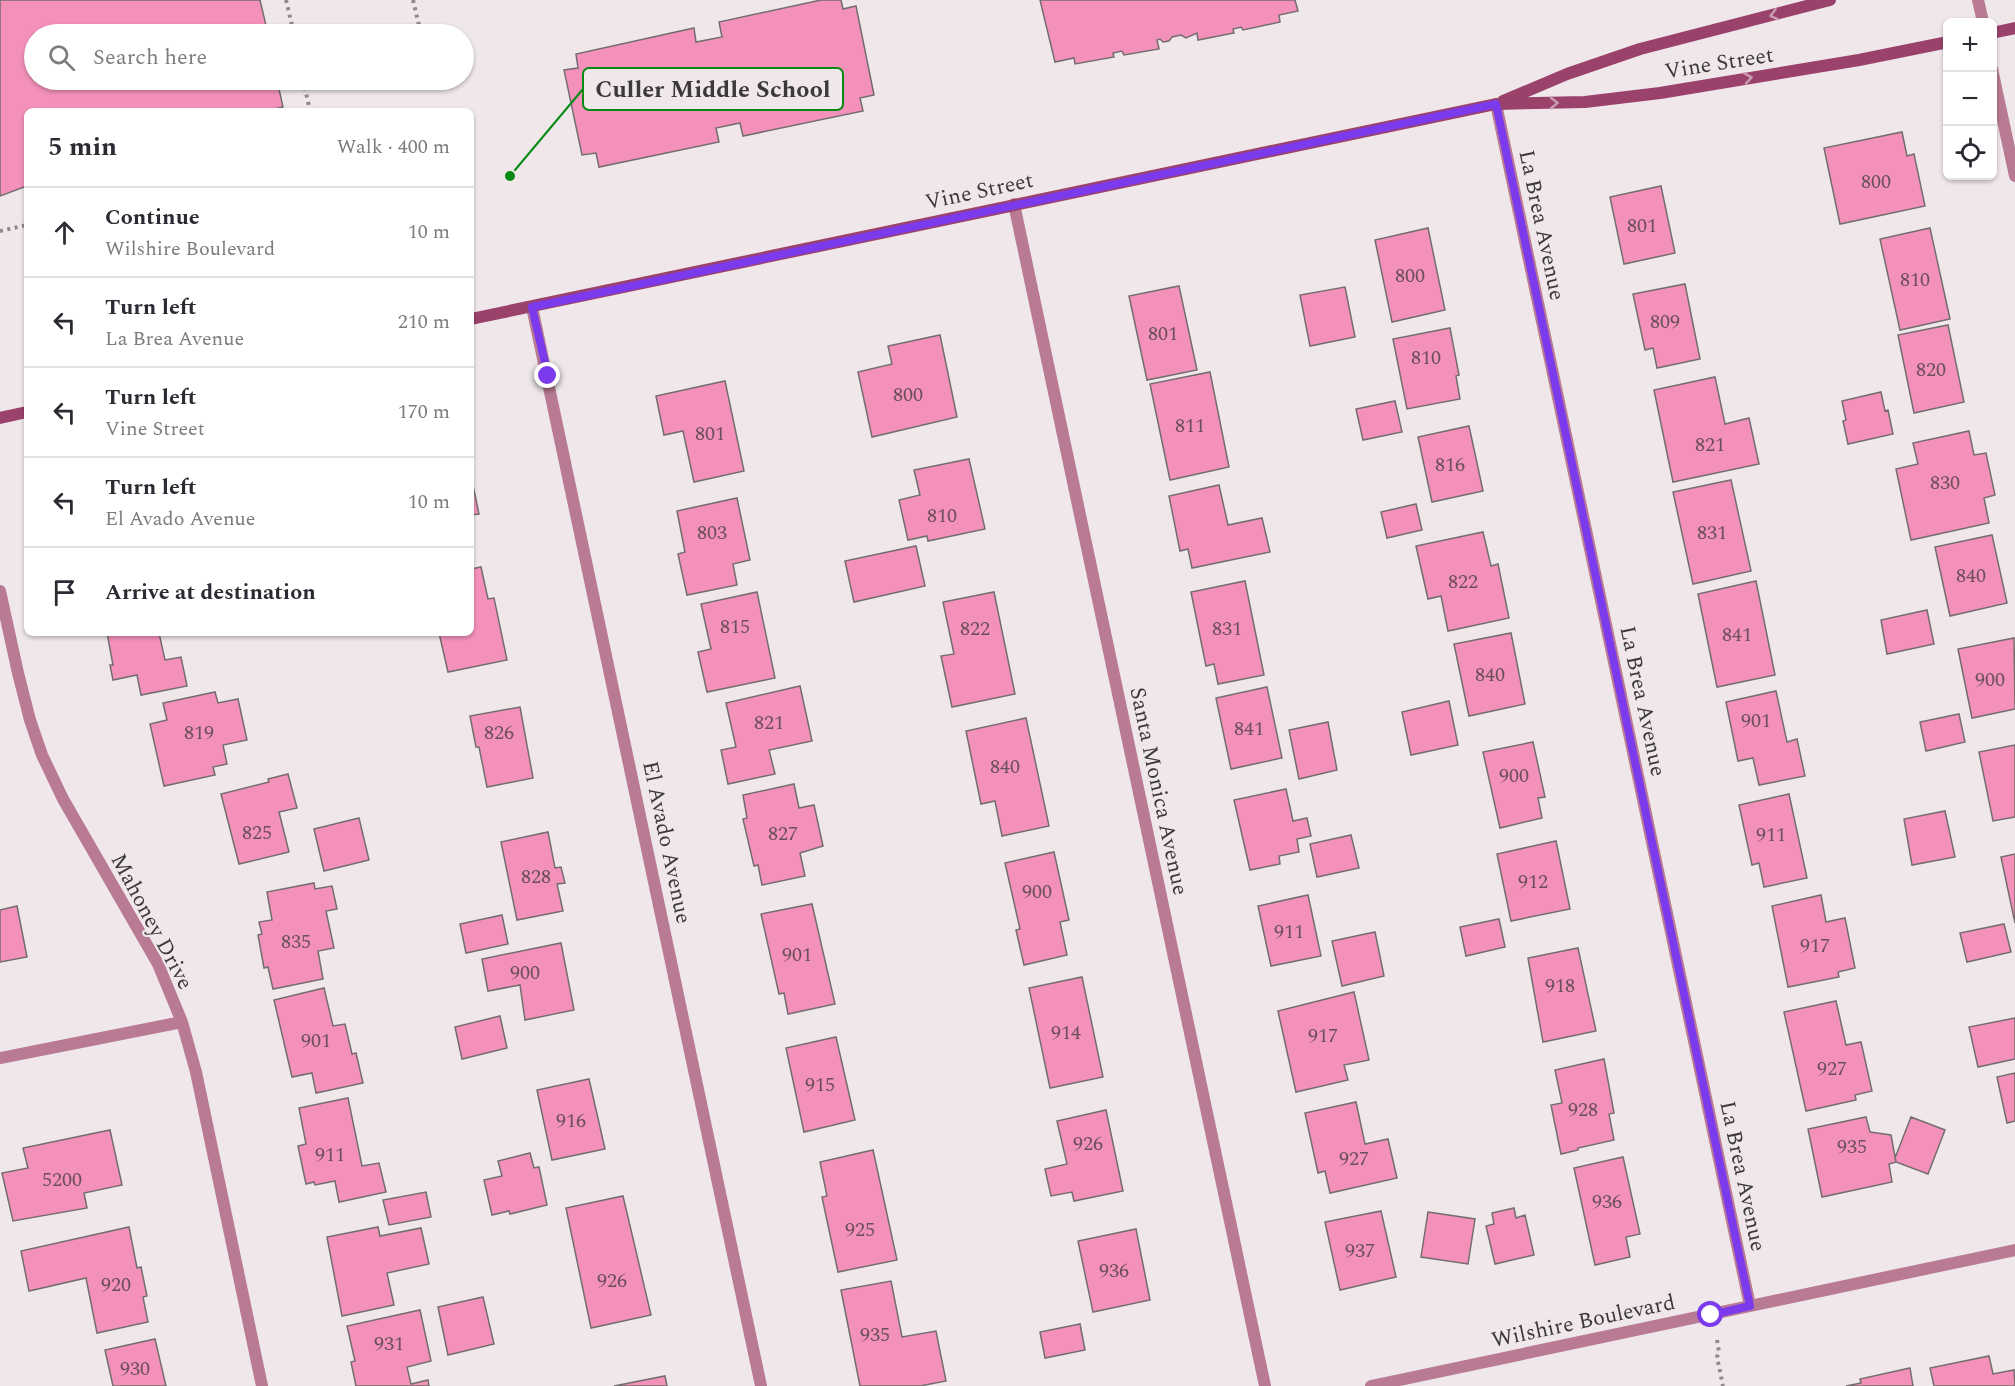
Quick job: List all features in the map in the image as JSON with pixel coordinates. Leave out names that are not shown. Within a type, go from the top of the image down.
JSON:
[{"type":"main road","name":"Vine Street","points":[[1496,104],[1567,74],[1640,49],[1830,0]]},
{"type":"main road","points":[[1997,32],[2015,28]]},
{"type":"main road","name":"Vine Street","points":[[474,318],[1496,104],[1585,102],[1660,93],[1859,60],[1943,43]]},
{"type":"main road","points":[[0,418],[24,413]]},
{"type":"street","points":[[1978,0],[1982,18]]},
{"type":"street","points":[[1993,72],[2015,176]]},
{"type":"street","name":"La Brea Avenue","points":[[1496,104],[1750,1306]]},
{"type":"street","name":"Santa Monica Avenue","points":[[1014,204],[1265,1386]]},
{"type":"street","name":"El Avado Avenue","points":[[532,307],[762,1386]]},
{"type":"street","name":"Mahoney Drive","points":[[0,591],[27,711],[42,755],[63,799],[158,964],[182,1022],[196,1072],[262,1386]]},
{"type":"street","points":[[0,1058],[182,1022]]},
{"type":"street","name":"Wilshire Boulevard","points":[[1371,1386],[2015,1250]]},
{"type":"path","points":[[286,0],[292,24]]},
{"type":"path","points":[[413,0],[419,24]]},
{"type":"path","points":[[305,90],[310,108]]},
{"type":"path","points":[[0,231],[24,226]]},
{"type":"path","points":[[1717,1338],[1719,1352],[1717,1357],[1723,1386]]},
{"type":"building","points":[[0,0],[260,0],[266,24],[24,24],[24,90],[279,90],[283,107],[24,108],[24,187],[0,196]]},
{"type":"building","points":[[821,0],[841,0],[843,9],[856,6],[874,95],[860,98],[863,111],[743,136],[740,123],[716,128],[719,142],[599,167],[596,153],[582,155],[564,70],[578,68],[576,54],[694,28],[696,42],[722,37],[719,22]]},
{"type":"building","points":[[1040,0],[1295,0],[1298,11],[1279,15],[1280,22],[1243,30],[1241,27],[1233,29],[1234,33],[1198,40],[1197,33],[1186,38],[1181,35],[1172,37],[1169,41],[1163,42],[1160,39],[1157,40],[1159,49],[1124,55],[1122,51],[1113,53],[1114,57],[1075,64],[1074,58],[1055,62]]},
{"type":"building","points":[[1902,132],[1907,156],[1914,154],[1925,206],[1840,224],[1824,148]]},
{"type":"building","points":[[1661,186],[1675,253],[1624,264],[1610,197]]},
{"type":"building","points":[[1428,228],[1445,310],[1392,322],[1375,240]]},
{"type":"building","points":[[1930,228],[1950,319],[1900,330],[1880,239]]},
{"type":"building","points":[[1685,284],[1700,359],[1657,368],[1653,348],[1645,350],[1633,294]]},
{"type":"building","points":[[1179,286],[1197,370],[1147,380],[1129,296]]},
{"type":"building","points":[[1345,287],[1355,337],[1310,346],[1300,295]]},
{"type":"building","points":[[1948,325],[1964,402],[1914,413],[1898,335]]},
{"type":"building","points":[[1450,328],[1459,375],[1456,376],[1460,399],[1407,409],[1393,339]]},
{"type":"building","points":[[940,335],[957,417],[872,437],[858,372],[892,364],[888,346]]},
{"type":"building","points":[[1210,372],[1229,467],[1170,480],[1150,384]]},
{"type":"building","points":[[1715,377],[1725,424],[1749,418],[1759,464],[1673,482],[1654,390]]},
{"type":"building","points":[[725,381],[744,471],[694,482],[683,431],[664,435],[656,396]]},
{"type":"building","points":[[1881,392],[1893,434],[1848,444],[1842,401]]},
{"type":"building","points":[[1395,401],[1402,432],[1363,440],[1356,409]]},
{"type":"building","points":[[1469,426],[1483,491],[1432,502],[1418,437]]},
{"type":"building","points":[[1969,431],[1974,455],[1986,453],[1995,495],[1984,498],[1989,523],[1911,540],[1896,469],[1918,464],[1913,443]]},
{"type":"building","points":[[969,459],[985,529],[928,541],[927,536],[908,540],[899,500],[920,495],[914,470]]},
{"type":"building","points":[[1731,480],[1751,571],[1693,584],[1673,492]]},
{"type":"building","points":[[1219,485],[1228,525],[1262,518],[1270,552],[1192,568],[1188,549],[1180,551],[1169,496]]},
{"type":"building","points":[[474,490],[479,514],[474,515]]},
{"type":"building","points":[[737,498],[750,560],[733,564],[737,585],[687,595],[678,554],[685,552],[677,511]]},
{"type":"building","points":[[1416,504],[1422,530],[1387,538],[1381,512]]},
{"type":"building","points":[[1483,532],[1491,566],[1498,564],[1509,618],[1448,631],[1441,596],[1428,599],[1416,546]]},
{"type":"building","points":[[1992,535],[2007,603],[1950,616],[1935,547]]},
{"type":"building","points":[[916,546],[925,586],[854,602],[845,561]]},
{"type":"building","points":[[481,567],[488,599],[494,598],[507,660],[448,672],[440,636],[474,636],[474,568]]},
{"type":"building","points":[[1245,581],[1264,675],[1218,684],[1214,664],[1206,666],[1191,592]]},
{"type":"building","points":[[1756,581],[1775,675],[1717,687],[1698,594]]},
{"type":"building","points":[[757,592],[775,678],[707,692],[698,652],[711,649],[701,604]]},
{"type":"building","points":[[994,592],[1015,694],[952,707],[941,656],[954,654],[943,602]]},
{"type":"building","points":[[1927,610],[1934,644],[1887,654],[1881,620]]},
{"type":"building","points":[[1511,633],[1525,704],[1469,716],[1454,644]]},
{"type":"building","points":[[108,636],[160,636],[165,660],[181,657],[187,686],[141,695],[137,675],[113,680],[110,665],[113,665]]},
{"type":"building","points":[[2014,638],[2015,709],[1972,718],[1958,649]]},
{"type":"building","points":[[800,686],[812,741],[769,750],[775,774],[728,784],[721,750],[736,747],[726,703]]},
{"type":"building","points":[[1267,687],[1282,758],[1231,769],[1216,698]]},
{"type":"building","points":[[1776,691],[1787,742],[1797,739],[1805,776],[1759,785],[1753,758],[1738,761],[1726,702]]},
{"type":"building","points":[[215,692],[218,703],[238,699],[247,740],[223,745],[227,764],[213,767],[215,775],[164,786],[150,724],[167,720],[163,703]]},
{"type":"building","points":[[1449,701],[1458,745],[1411,755],[1402,712]]},
{"type":"building","points":[[520,707],[533,778],[487,787],[470,716]]},
{"type":"building","points":[[1959,714],[1965,742],[1926,751],[1920,722]]},
{"type":"building","points":[[1026,718],[1049,826],[1002,836],[995,801],[981,804],[966,731]]},
{"type":"building","points":[[1328,722],[1337,770],[1299,779],[1289,730]]},
{"type":"building","points":[[1533,742],[1545,797],[1538,798],[1542,818],[1500,828],[1483,752]]},
{"type":"building","points":[[2015,745],[2015,817],[1993,821],[1979,752]]},
{"type":"building","points":[[288,774],[297,808],[279,812],[289,852],[239,864],[221,794],[269,782],[268,779]]},
{"type":"building","points":[[794,784],[799,808],[814,805],[823,846],[800,853],[805,876],[762,885],[758,865],[754,866],[743,819],[747,818],[743,795]]},
{"type":"building","points":[[1286,789],[1293,821],[1307,818],[1311,836],[1297,839],[1299,852],[1279,856],[1280,864],[1250,870],[1234,800]]},
{"type":"building","points":[[1789,794],[1807,878],[1764,887],[1759,863],[1752,865],[1739,805]]},
{"type":"building","points":[[1945,811],[1955,857],[1912,865],[1904,819]]},
{"type":"building","points":[[359,818],[369,860],[324,871],[314,829]]},
{"type":"building","points":[[548,832],[555,868],[561,867],[565,883],[557,884],[563,911],[517,920],[501,842]]},
{"type":"building","points":[[1351,835],[1359,868],[1317,877],[1310,844]]},
{"type":"building","points":[[1556,841],[1570,909],[1511,921],[1497,854]]},
{"type":"building","points":[[1054,852],[1069,920],[1060,922],[1067,955],[1024,965],[1016,930],[1020,929],[1005,863]]},
{"type":"building","points":[[2015,854],[2015,923],[2001,857]]},
{"type":"building","points":[[314,883],[315,889],[332,886],[337,909],[326,911],[334,948],[318,951],[323,979],[273,989],[268,967],[264,968],[258,935],[262,934],[259,922],[272,920],[267,892]]},
{"type":"building","points":[[1308,895],[1321,956],[1271,966],[1258,906]]},
{"type":"building","points":[[1821,895],[1826,922],[1845,918],[1855,968],[1838,972],[1839,977],[1788,987],[1772,906]]},
{"type":"building","points":[[812,904],[835,1004],[788,1014],[784,993],[779,994],[761,914]]},
{"type":"building","points":[[17,906],[27,957],[0,962],[0,910]]},
{"type":"building","points":[[502,915],[508,944],[466,953],[460,924]]},
{"type":"building","points":[[1499,919],[1505,947],[1466,956],[1460,927]]},
{"type":"building","points":[[2004,924],[2011,952],[1967,962],[1960,933]]},
{"type":"building","points":[[1375,932],[1384,976],[1342,986],[1332,941]]},
{"type":"building","points":[[561,943],[574,1010],[525,1020],[520,985],[488,991],[482,959]]},
{"type":"building","points":[[1578,948],[1596,1031],[1543,1042],[1528,958]]},
{"type":"building","points":[[1082,977],[1103,1077],[1050,1088],[1029,988]]},
{"type":"building","points":[[324,988],[333,1026],[345,1024],[352,1054],[356,1053],[363,1083],[316,1093],[312,1073],[292,1077],[274,1000]]},
{"type":"building","points":[[1354,992],[1369,1060],[1344,1065],[1348,1080],[1296,1092],[1278,1011]]},
{"type":"building","points":[[1836,1001],[1846,1045],[1861,1042],[1872,1091],[1855,1095],[1856,1100],[1806,1111],[1784,1012]]},
{"type":"building","points":[[500,1016],[507,1048],[462,1059],[455,1027]]},
{"type":"building","points":[[2015,1018],[2015,1059],[1978,1067],[1969,1027]]},
{"type":"building","points":[[836,1037],[855,1120],[804,1132],[786,1048]]},
{"type":"building","points":[[1604,1059],[1614,1113],[1609,1114],[1614,1140],[1561,1154],[1551,1105],[1562,1103],[1555,1070]]},
{"type":"building","points":[[2015,1073],[2015,1121],[2007,1123],[1997,1077]]},
{"type":"building","points":[[589,1079],[605,1149],[552,1160],[537,1090]]},
{"type":"building","points":[[348,1098],[362,1166],[379,1163],[386,1192],[339,1202],[335,1181],[315,1185],[314,1182],[306,1184],[298,1146],[306,1144],[299,1108]]},
{"type":"building","points":[[1356,1102],[1365,1144],[1388,1139],[1397,1178],[1330,1193],[1325,1171],[1318,1173],[1305,1113]]},
{"type":"building","points":[[1106,1110],[1123,1191],[1074,1201],[1072,1192],[1051,1196],[1045,1169],[1067,1164],[1057,1121]]},
{"type":"building","points":[[1866,1117],[1870,1132],[1891,1135],[1896,1162],[1889,1164],[1892,1182],[1822,1197],[1808,1129]]},
{"type":"building","points":[[1911,1117],[1945,1130],[1928,1174],[1896,1162],[1895,1158]]},
{"type":"building","points":[[110,1130],[122,1185],[84,1193],[87,1208],[13,1221],[2,1173],[28,1168],[23,1148]]},
{"type":"building","points":[[873,1150],[897,1260],[838,1272],[822,1197],[827,1196],[820,1162]]},
{"type":"building","points":[[530,1153],[534,1168],[539,1167],[547,1205],[510,1214],[509,1211],[492,1215],[484,1180],[502,1176],[498,1161]]},
{"type":"building","points":[[1623,1157],[1640,1234],[1626,1237],[1630,1257],[1595,1265],[1574,1168]]},
{"type":"building","points":[[426,1192],[431,1217],[389,1225],[383,1200]]},
{"type":"building","points":[[623,1196],[651,1315],[591,1328],[566,1208]]},
{"type":"building","points":[[1514,1208],[1516,1218],[1525,1215],[1534,1255],[1495,1264],[1486,1226],[1494,1224],[1492,1213]]},
{"type":"building","points":[[1381,1211],[1396,1277],[1340,1290],[1325,1222]]},
{"type":"building","points":[[1428,1212],[1475,1219],[1468,1264],[1421,1257]]},
{"type":"building","points":[[129,1227],[137,1268],[141,1267],[147,1296],[143,1297],[148,1322],[97,1333],[86,1278],[29,1291],[21,1251]]},
{"type":"building","points":[[378,1227],[380,1236],[421,1228],[429,1264],[387,1273],[394,1305],[342,1316],[327,1237]]},
{"type":"building","points":[[1136,1229],[1150,1300],[1093,1312],[1078,1241]]},
{"type":"building","points":[[891,1281],[902,1337],[936,1331],[946,1381],[920,1386],[860,1386],[841,1290]]},
{"type":"building","points":[[483,1297],[494,1344],[448,1355],[438,1307]]},
{"type":"building","points":[[420,1310],[431,1361],[407,1367],[411,1384],[428,1380],[429,1386],[356,1386],[351,1362],[355,1361],[347,1326]]},
{"type":"building","points":[[1080,1324],[1085,1350],[1045,1358],[1040,1332]]},
{"type":"building","points":[[155,1339],[166,1386],[113,1386],[105,1350]]},
{"type":"building","points":[[1989,1356],[1993,1374],[2014,1370],[2015,1386],[1934,1386],[1930,1368]]},
{"type":"building","points":[[1910,1368],[1913,1386],[1846,1386],[1861,1383],[1860,1379]]},
{"type":"building","points":[[665,1376],[667,1386],[614,1386]]},
{"type":"place","name":"Culler Middle School","points":[[510,176]]},
{"type":"route","points":[[548,376],[532,307],[1496,104],[1750,1306],[1711,1315]]}]
